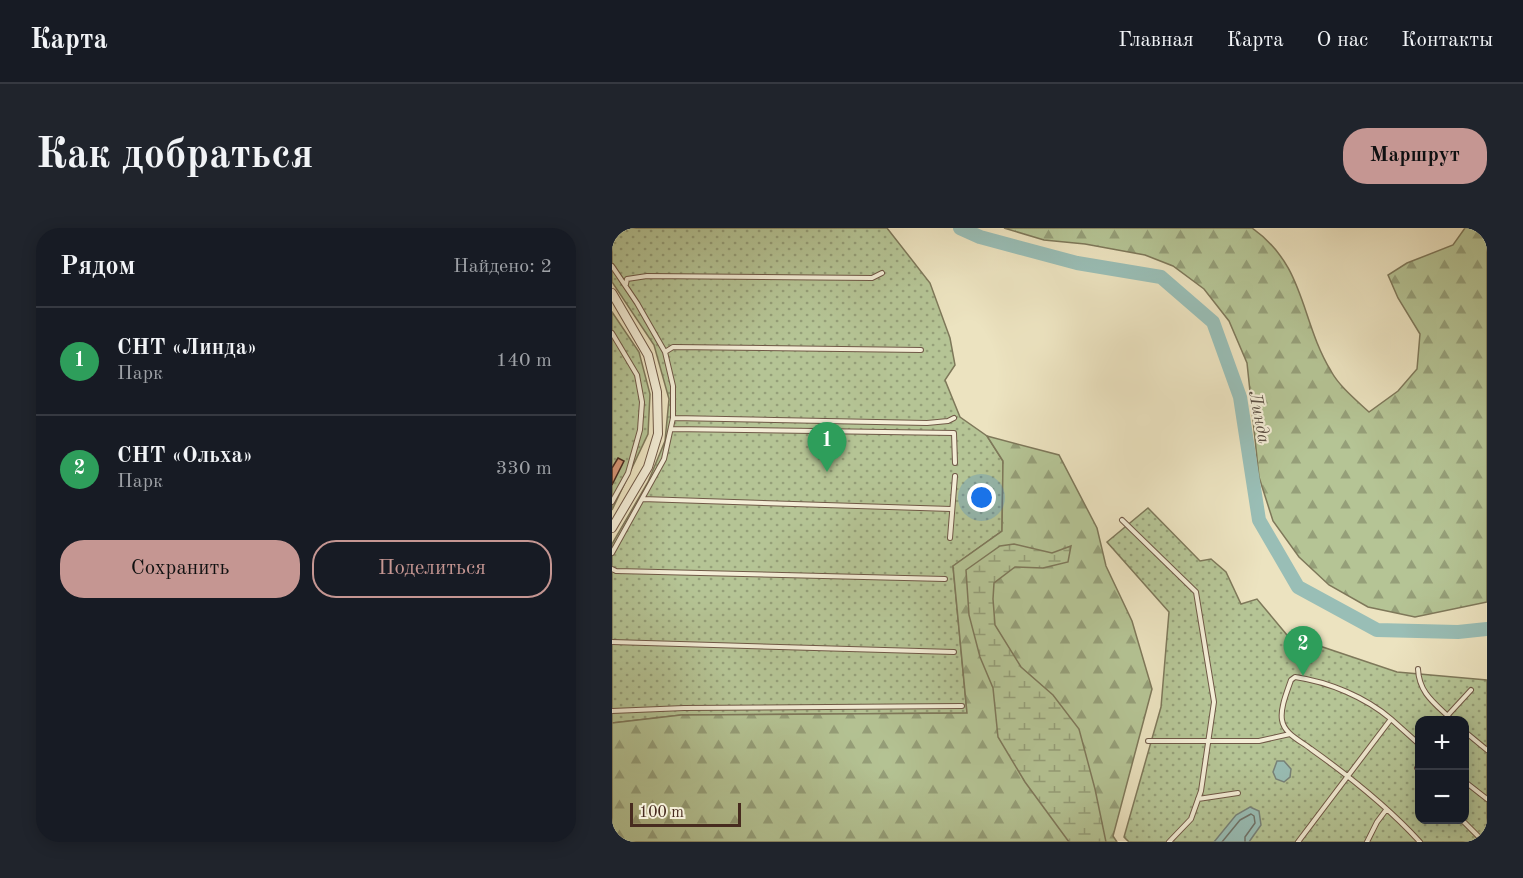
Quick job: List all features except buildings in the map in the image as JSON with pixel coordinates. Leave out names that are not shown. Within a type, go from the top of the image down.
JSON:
[{"type":"street","points":[[612,293],[648,355],[657,392],[658,434],[648,466],[612,528]]},
{"type":"lane","points":[[612,266],[666,352],[674,386],[673,418],[664,459],[612,553]]},
{"type":"lane","points":[[626,285],[627,279],[647,276],[872,278],[882,273]]},
{"type":"lane","points":[[612,333],[637,375],[642,402],[640,430],[628,473],[612,502]]},
{"type":"lane","points":[[666,352],[673,348],[921,350]]},
{"type":"lane","points":[[673,418],[927,423],[948,421],[954,418]]},
{"type":"lane","points":[[671,429],[954,433],[955,463]]},
{"type":"lane","points":[[950,538],[955,476]]},
{"type":"lane","points":[[642,499],[951,509]]},
{"type":"lane","points":[[1122,520],[1196,592],[1214,702],[1201,791],[1191,819],[1169,842]]},
{"type":"lane","points":[[612,569],[616,571],[945,579]]},
{"type":"lane","points":[[612,642],[954,652]]},
{"type":"lane","points":[[1418,669],[1418,682],[1428,696],[1448,715],[1471,690]]},
{"type":"lane","points":[[1415,741],[1377,707],[1353,694],[1296,677],[1291,680],[1282,710],[1282,722],[1290,734],[1347,776],[1420,842]]},
{"type":"lane","points":[[612,711],[684,708],[962,706]]},
{"type":"lane","points":[[1298,842],[1391,719]]},
{"type":"lane","points":[[1148,741],[1259,741],[1290,734]]},
{"type":"lane","points":[[1469,735],[1487,750]]},
{"type":"lane","points":[[1469,785],[1487,799]]},
{"type":"lane","points":[[1198,799],[1239,793]]},
{"type":"lane","points":[[1366,842],[1386,810]]},
{"type":"lane","points":[[1467,824],[1484,842]]},
{"type":"green space","points":[[612,228],[887,228],[930,283],[950,338],[955,365],[945,380],[960,417],[987,436],[1003,461],[1002,531],[953,566],[967,713],[681,715],[612,723],[612,544],[648,482],[665,441],[669,399],[654,345],[612,282]]},
{"type":"green space","points":[[1004,228],[1252,228],[1270,243],[1293,276],[1321,352],[1334,377],[1369,412],[1398,391],[1417,369],[1420,334],[1398,298],[1388,275],[1407,263],[1453,245],[1465,228],[1487,228],[1487,602],[1415,617],[1368,607],[1329,585],[1299,557],[1273,521],[1259,477],[1247,363],[1229,321],[1204,289],[1173,266],[1145,255],[1085,244],[1044,240]]},
{"type":"green space","points":[[612,312],[639,352],[650,394],[648,434],[612,510]]},
{"type":"green space","points":[[987,436],[1059,455],[1097,528],[1106,566],[1132,621],[1152,689],[1113,836],[1117,842],[612,842],[612,723],[681,715],[967,713],[953,566],[1002,531],[1003,461]]},
{"type":"green space","points":[[1148,508],[1200,561],[1211,559],[1226,572],[1241,604],[1257,599],[1287,635],[1397,672],[1487,680],[1487,842],[1129,842],[1124,837],[1161,707],[1169,612],[1107,542]]},
{"type":"green space","points":[[1014,544],[1052,553],[1071,546],[1068,562],[1043,568],[1015,567],[994,583],[995,625],[1021,667],[1053,695],[1079,729],[1106,842],[1069,842],[1025,782],[998,737],[993,688],[980,657],[969,615],[966,570],[1000,546]]},
{"type":"water","points":[[1277,761],[1284,761],[1291,769],[1290,777],[1284,782],[1276,779],[1273,772]]},
{"type":"water","points":[[1250,807],[1259,811],[1261,825],[1249,842],[1214,842],[1236,815]]},
{"type":"waterway","name":"Линда","points":[[960,228],[980,237],[1077,263],[1161,277],[1213,322],[1240,397],[1259,520],[1298,587],[1377,630],[1458,632],[1487,629]]},
{"type":"place","name":"СНТ «Линда»","points":[[827,472]]},
{"type":"place","name":"СНТ «Ольха»","points":[[1303,676]]}]
